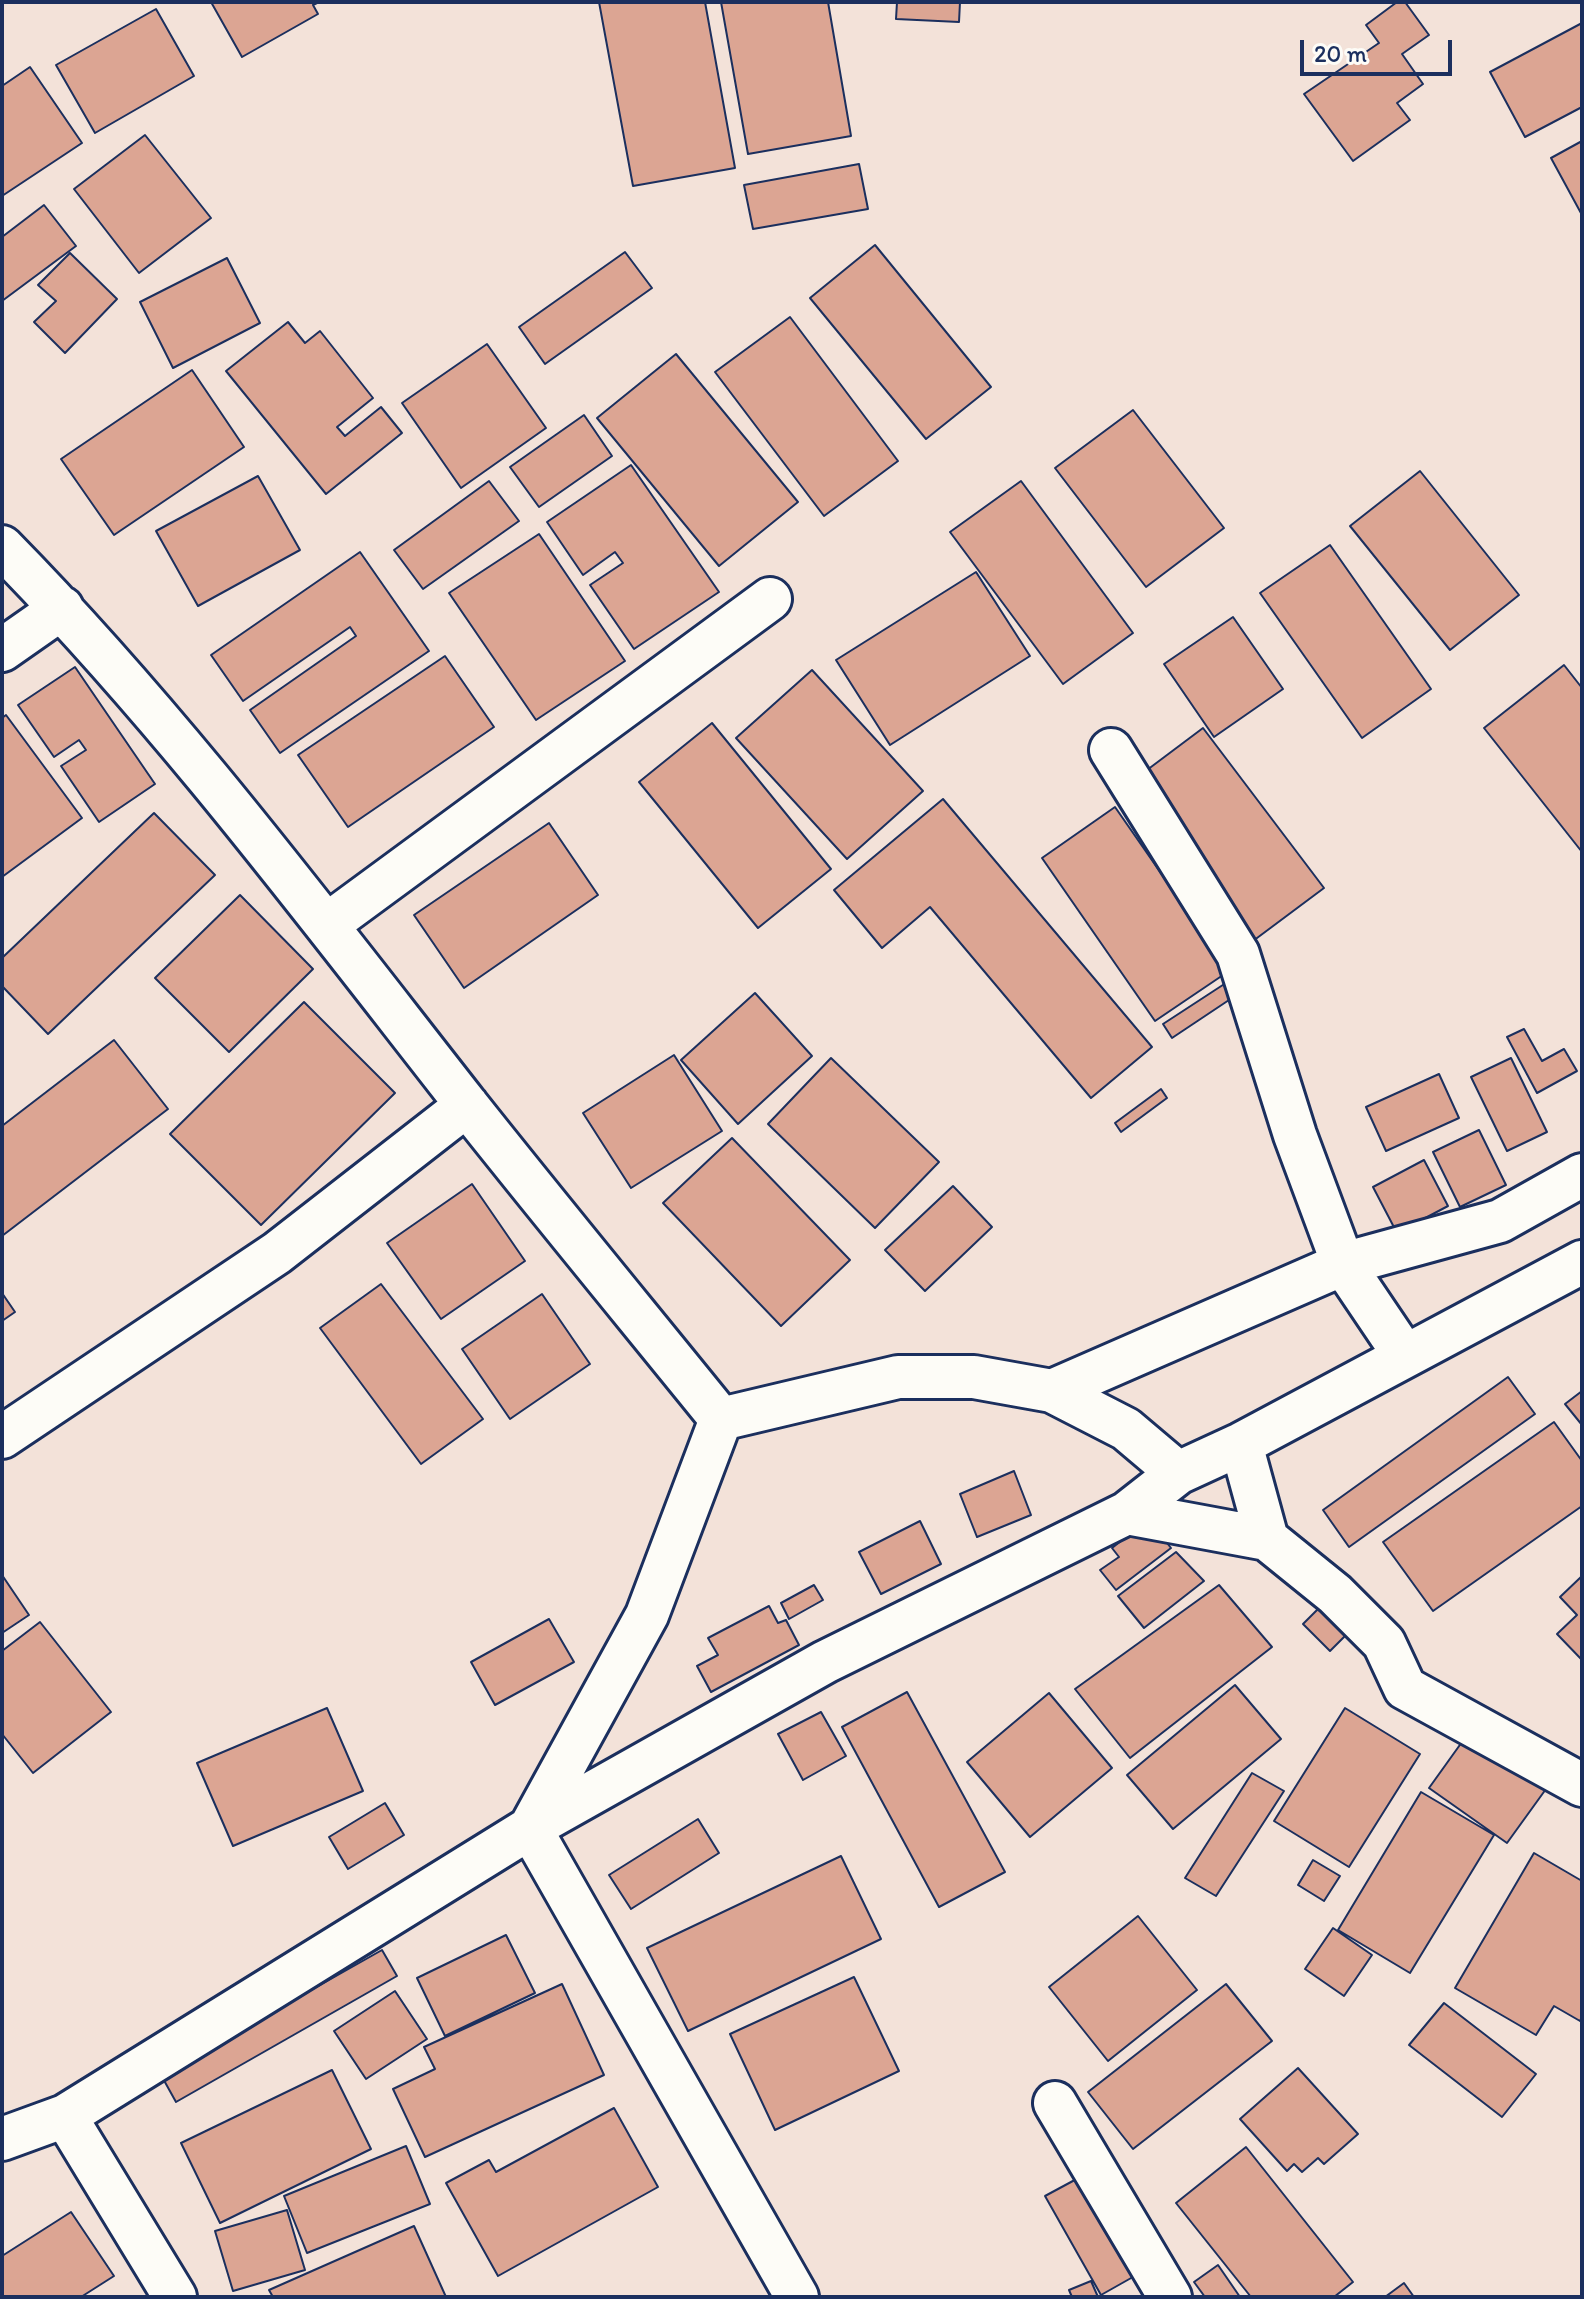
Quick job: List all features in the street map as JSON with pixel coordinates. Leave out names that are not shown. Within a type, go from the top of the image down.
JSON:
[{"type":"street","points":[[2,547],[62,608],[328,924],[467,1105],[721,1419]]},
{"type":"street","points":[[328,924],[770,599]]},
{"type":"street","points":[[2,650],[62,608]]},
{"type":"street","points":[[1111,750],[1238,954],[1295,1135],[1343,1264],[1405,1356]]},
{"type":"street","points":[[2,1437],[277,1253],[467,1105]]},
{"type":"street","points":[[1052,1391],[1343,1264],[1500,1221],[1582,1175]]},
{"type":"street","points":[[2,2139],[65,2116],[530,1828],[825,1662],[1127,1513],[1178,1473],[1241,1444],[1582,1262]]},
{"type":"street","points":[[721,1419],[898,1377],[974,1377],[1052,1391],[1126,1429],[1178,1473]]},
{"type":"street","points":[[530,1828],[647,1615],[721,1419]]},
{"type":"street","points":[[1241,1444],[1267,1539]]},
{"type":"street","points":[[1127,1513],[1267,1539],[1335,1594],[1384,1643],[1405,1688],[1582,1785]]},
{"type":"street","points":[[530,1828],[797,2297]]},
{"type":"street","points":[[1055,2103],[1170,2297]]},
{"type":"street","points":[[65,2116],[175,2297]]},
{"type":"building","points":[[211,2],[319,2],[313,5],[318,14],[242,57]]},
{"type":"building","points":[[599,2],[705,2],[735,168],[633,186]]},
{"type":"building","points":[[721,2],[828,2],[851,136],[748,154]]},
{"type":"building","points":[[897,2],[960,2],[959,22],[896,19]]},
{"type":"building","points":[[1397,2],[1405,2],[1429,35],[1402,54],[1423,84],[1397,103],[1410,120],[1353,161],[1304,94],[1379,43],[1366,25]]},
{"type":"building","points":[[156,9],[194,76],[95,133],[56,65]]},
{"type":"building","points":[[1582,23],[1582,107],[1525,137],[1490,72]]},
{"type":"building","points":[[30,67],[82,143],[2,196],[2,86]]},
{"type":"building","points":[[145,135],[211,218],[139,273],[74,189]]},
{"type":"building","points":[[1582,141],[1582,215],[1551,158]]},
{"type":"building","points":[[859,164],[868,209],[753,229],[744,185]]},
{"type":"building","points":[[44,205],[76,246],[2,301],[2,237]]},
{"type":"building","points":[[875,245],[991,387],[926,439],[810,298]]},
{"type":"building","points":[[625,252],[652,288],[545,364],[519,327]]},
{"type":"building","points":[[70,253],[117,299],[65,353],[34,322],[56,301],[38,285]]},
{"type":"building","points":[[227,258],[260,323],[173,368],[140,302]]},
{"type":"building","points":[[790,317],[898,461],[824,516],[715,372]]},
{"type":"building","points":[[288,322],[305,343],[320,331],[373,398],[337,427],[345,436],[381,407],[402,433],[326,494],[226,371]]},
{"type":"building","points":[[487,344],[546,428],[461,488],[402,403]]},
{"type":"building","points":[[676,354],[798,502],[719,566],[597,418]]},
{"type":"building","points":[[192,370],[244,447],[114,535],[61,459]]},
{"type":"building","points":[[1133,410],[1224,528],[1146,587],[1055,468]]},
{"type":"building","points":[[584,415],[612,456],[539,507],[510,467]]},
{"type":"building","points":[[631,465],[719,592],[634,649],[590,585],[623,563],[615,552],[583,575],[547,522]]},
{"type":"building","points":[[1420,471],[1519,595],[1450,650],[1350,526]]},
{"type":"building","points":[[258,476],[300,550],[198,606],[156,531]]},
{"type":"building","points":[[489,481],[519,521],[423,589],[394,550]]},
{"type":"building","points":[[1021,481],[1133,633],[1063,684],[950,532]]},
{"type":"building","points":[[539,534],[625,661],[536,720],[449,593]]},
{"type":"building","points":[[1330,545],[1431,689],[1362,738],[1260,593]]},
{"type":"building","points":[[360,552],[429,651],[280,753],[250,710],[356,636],[350,627],[243,701],[211,655]]},
{"type":"building","points":[[976,572],[1030,656],[890,745],[836,660]]},
{"type":"building","points":[[1233,617],[1283,689],[1214,737],[1164,664]]},
{"type":"building","points":[[445,656],[494,727],[348,827],[298,755]]},
{"type":"building","points":[[1564,665],[1582,688],[1582,852],[1484,728]]},
{"type":"building","points":[[75,667],[155,784],[99,822],[61,766],[86,750],[79,740],[54,757],[18,705]]},
{"type":"building","points":[[812,670],[923,791],[847,859],[736,738]]},
{"type":"building","points":[[6,715],[82,818],[2,877],[2,718]]},
{"type":"building","points":[[712,723],[831,869],[758,928],[639,782]]},
{"type":"building","points":[[1203,728],[1324,888],[1253,941],[1131,782]]},
{"type":"building","points":[[943,799],[1152,1047],[1091,1098],[930,907],[882,948],[834,890]]},
{"type":"building","points":[[1115,807],[1229,971],[1155,1021],[1042,858]]},
{"type":"building","points":[[154,813],[215,875],[48,1034],[2,986],[2,958]]},
{"type":"building","points":[[549,823],[598,895],[464,988],[414,915]]},
{"type":"building","points":[[240,895],[313,969],[229,1052],[155,978]]},
{"type":"building","points":[[1232,979],[1241,992],[1172,1038],[1163,1024]]},
{"type":"building","points":[[755,993],[812,1056],[738,1124],[681,1060]]},
{"type":"building","points":[[304,1002],[395,1093],[261,1225],[170,1134]]},
{"type":"building","points":[[1524,1029],[1542,1061],[1564,1049],[1577,1071],[1537,1093],[1507,1037]]},
{"type":"building","points":[[114,1040],[168,1109],[2,1236],[2,1126]]},
{"type":"building","points":[[674,1055],[722,1131],[631,1188],[583,1113]]},
{"type":"building","points":[[831,1058],[939,1162],[875,1228],[768,1124]]},
{"type":"building","points":[[1511,1058],[1547,1132],[1507,1151],[1471,1077]]},
{"type":"building","points":[[1439,1074],[1459,1118],[1386,1151],[1366,1107]]},
{"type":"building","points":[[1161,1089],[1167,1098],[1121,1132],[1115,1123]]},
{"type":"building","points":[[1479,1130],[1506,1185],[1460,1207],[1433,1152]]},
{"type":"building","points":[[732,1138],[850,1260],[781,1326],[663,1203]]},
{"type":"building","points":[[1424,1160],[1448,1206],[1397,1233],[1373,1187]]},
{"type":"building","points":[[472,1184],[525,1261],[441,1319],[387,1243]]},
{"type":"building","points":[[953,1186],[992,1227],[925,1291],[885,1250]]},
{"type":"building","points":[[381,1284],[483,1419],[421,1464],[320,1328]]},
{"type":"building","points":[[2,1293],[15,1312],[2,1321]]},
{"type":"building","points":[[542,1294],[590,1364],[510,1419],[462,1349]]},
{"type":"building","points":[[1508,1377],[1535,1414],[1349,1547],[1323,1510]]},
{"type":"building","points":[[1582,1391],[1582,1425],[1565,1404]]},
{"type":"building","points":[[1554,1422],[1582,1461],[1582,1506],[1433,1611],[1383,1542]]},
{"type":"building","points":[[1014,1471],[1031,1515],[977,1537],[960,1494]]},
{"type":"building","points":[[920,1521],[941,1564],[881,1594],[859,1552]]},
{"type":"building","points":[[1140,1526],[1156,1529],[1171,1548],[1116,1590],[1100,1570],[1119,1557],[1112,1548]]},
{"type":"building","points":[[1176,1552],[1204,1581],[1144,1628],[1118,1596]]},
{"type":"building","points":[[2,1575],[29,1615],[2,1633]]},
{"type":"building","points":[[1582,1576],[1582,1660],[1557,1634],[1577,1615],[1560,1597]]},
{"type":"building","points":[[814,1585],[823,1600],[789,1619],[781,1603]]},
{"type":"building","points":[[1219,1585],[1272,1647],[1130,1758],[1075,1689]]},
{"type":"building","points":[[1325,1602],[1352,1629],[1330,1651],[1303,1624]]},
{"type":"building","points":[[769,1606],[778,1623],[786,1620],[799,1645],[711,1692],[697,1666],[718,1655],[708,1638]]},
{"type":"building","points":[[549,1619],[574,1662],[495,1705],[471,1662]]},
{"type":"building","points":[[40,1622],[111,1712],[33,1773],[2,1734],[2,1651]]},
{"type":"building","points":[[1235,1685],[1281,1739],[1173,1829],[1127,1775]]},
{"type":"building","points":[[907,1692],[1005,1872],[939,1907],[842,1727]]},
{"type":"building","points":[[1049,1693],[1112,1768],[1030,1837],[967,1762]]},
{"type":"building","points":[[327,1708],[363,1791],[233,1846],[197,1763]]},
{"type":"building","points":[[1345,1708],[1420,1754],[1349,1867],[1274,1821]]},
{"type":"building","points":[[821,1712],[846,1756],[803,1780],[778,1734]]},
{"type":"building","points":[[1467,1735],[1546,1789],[1507,1843],[1429,1788]]},
{"type":"building","points":[[1252,1773],[1284,1791],[1216,1896],[1185,1878]]},
{"type":"building","points":[[1421,1792],[1494,1835],[1410,1973],[1338,1930]]},
{"type":"building","points":[[385,1803],[404,1835],[348,1869],[329,1837]]},
{"type":"building","points":[[698,1819],[719,1853],[631,1909],[609,1875]]},
{"type":"building","points":[[1534,1853],[1582,1881],[1582,2017],[1580,2021],[1554,2006],[1536,2035],[1455,1988]]},
{"type":"building","points":[[841,1856],[881,1939],[688,2031],[647,1948]]},
{"type":"building","points":[[1313,1860],[1340,1876],[1324,1901],[1298,1885]]},
{"type":"building","points":[[1138,1916],[1197,1990],[1108,2061],[1049,1987]]},
{"type":"building","points":[[1333,1928],[1372,1955],[1344,1996],[1305,1969]]},
{"type":"building","points":[[506,1935],[535,1993],[445,2036],[417,1978]]},
{"type":"building","points":[[382,1950],[397,1976],[176,2102],[161,2075]]},
{"type":"building","points":[[854,1977],[899,2071],[775,2130],[730,2034]]},
{"type":"building","points":[[562,1984],[604,2075],[425,2157],[393,2089],[435,2069],[424,2047]]},
{"type":"building","points":[[1226,1984],[1272,2041],[1133,2149],[1088,2092]]},
{"type":"building","points":[[395,1991],[427,2039],[366,2079],[334,2031]]},
{"type":"building","points":[[1444,2003],[1536,2074],[1502,2117],[1409,2045]]},
{"type":"building","points":[[1298,2068],[1358,2134],[1324,2164],[1318,2158],[1302,2172],[1294,2164],[1287,2171],[1240,2119]]},
{"type":"building","points":[[332,2070],[371,2149],[220,2223],[181,2143]]},
{"type":"building","points":[[614,2108],[658,2187],[498,2276],[446,2183],[489,2160],[496,2172]]},
{"type":"building","points":[[406,2146],[430,2204],[307,2253],[284,2196]]},
{"type":"building","points":[[1246,2147],[1353,2282],[1334,2297],[1251,2297],[1176,2203]]},
{"type":"building","points":[[1084,2175],[1140,2273],[1101,2295],[1045,2196]]},
{"type":"building","points":[[287,2210],[305,2270],[233,2291],[215,2231]]},
{"type":"building","points":[[71,2212],[114,2276],[81,2297],[2,2297],[2,2256]]},
{"type":"building","points":[[414,2226],[446,2297],[273,2297],[269,2290]]},
{"type":"building","points":[[1218,2265],[1240,2297],[1205,2297],[1194,2282]]},
{"type":"building","points":[[1091,2281],[1098,2297],[1072,2297],[1069,2290]]},
{"type":"building","points":[[1404,2283],[1414,2297],[1385,2297]]}]
